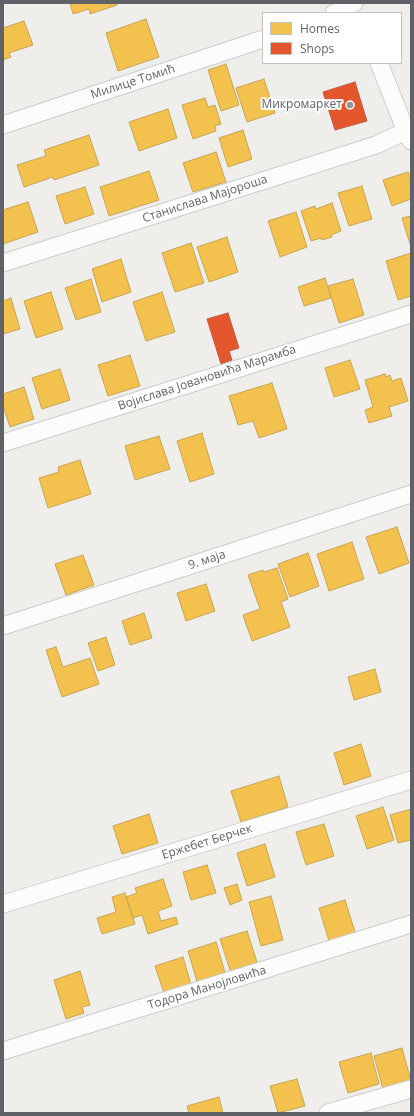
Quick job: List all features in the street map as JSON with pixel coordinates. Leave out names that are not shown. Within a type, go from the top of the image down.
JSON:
[{"type":"street","points":[[336,12],[355,3]]},
{"type":"street","name":"Милице Томић","points":[[3,125],[262,39]]},
{"type":"street","points":[[379,64],[408,130]]},
{"type":"street","name":"Станислава Мајороша","points":[[3,263],[376,145],[408,130]]},
{"type":"street","name":"Војислава Јовановића Марамба","points":[[3,443],[411,314]]},
{"type":"street","name":"9. маја","points":[[3,626],[411,494]]},
{"type":"street","name":"Ержебет Берчек","points":[[3,904],[411,780]]},
{"type":"street","name":"Тодора Манојловића","points":[[3,1051],[411,924]]},
{"type":"street","points":[[328,1113],[411,1089]]},
{"type":"building: Homes","points":[[70,3],[116,3],[117,5],[90,14],[89,9],[73,14]]},
{"type":"building: Homes","points":[[146,19],[159,57],[118,71],[106,33]]},
{"type":"building: Homes","points":[[24,21],[33,45],[9,53],[11,57],[3,60],[3,28]]},
{"type":"building: Homes","points":[[226,64],[239,105],[221,111],[208,70]]},
{"type":"building: Homes","points":[[264,79],[275,113],[247,122],[236,88]]},
{"type":"building: Homes","points":[[205,98],[208,107],[215,105],[221,124],[215,126],[216,131],[193,139],[182,105]]},
{"type":"building: Homes","points":[[168,109],[177,138],[139,151],[129,122]]},
{"type":"building: Homes","points":[[243,130],[252,159],[228,167],[219,138]]},
{"type":"building: Homes","points":[[89,135],[99,165],[54,180],[53,177],[24,187],[17,165],[46,156],[44,150]]},
{"type":"building: Homes","points":[[216,152],[226,182],[193,192],[183,163]]},
{"type":"building: Homes","points":[[149,171],[159,200],[109,216],[100,187]]},
{"type":"building: Homes","points":[[408,172],[411,180],[411,199],[392,206],[383,180]]},
{"type":"building: Homes","points":[[362,186],[372,219],[349,226],[338,193]]},
{"type":"building: Homes","points":[[85,187],[94,214],[65,224],[56,196]]},
{"type":"building: Homes","points":[[28,202],[38,232],[3,244],[3,210]]},
{"type":"building: Homes","points":[[332,203],[341,231],[331,235],[332,237],[311,241],[301,211],[315,206],[316,209]]},
{"type":"building: Homes","points":[[296,212],[307,247],[280,257],[268,221]]},
{"type":"building: Homes","points":[[411,216],[411,244],[410,244],[402,218]]},
{"type":"building: Homes","points":[[227,237],[238,272],[209,282],[197,247]]},
{"type":"building: Homes","points":[[191,243],[204,283],[175,292],[162,253]]},
{"type":"building: Homes","points":[[411,253],[411,296],[398,300],[386,261]]},
{"type":"building: Homes","points":[[121,259],[131,292],[102,302],[92,269]]},
{"type":"building: Homes","points":[[325,278],[331,298],[304,306],[298,287]]},
{"type":"building: Homes","points":[[91,279],[101,312],[76,320],[65,288]]},
{"type":"building: Homes","points":[[353,279],[364,315],[339,323],[328,286]]},
{"type":"building: Homes","points":[[51,292],[63,329],[36,338],[24,301]]},
{"type":"building: Homes","points":[[162,292],[175,332],[146,341],[133,302]]},
{"type":"building: Homes","points":[[11,298],[20,329],[3,334],[3,301]]},
{"type":"building: Homes","points":[[130,355],[140,386],[108,396],[98,365]]},
{"type":"building: Homes","points":[[350,360],[360,389],[334,397],[325,368]]},
{"type":"building: Homes","points":[[60,369],[70,400],[42,409],[32,378]]},
{"type":"building: Homes","points":[[385,374],[386,377],[390,375],[392,381],[401,378],[408,401],[389,407],[392,416],[369,423],[365,410],[373,407],[365,380]]},
{"type":"building: Homes","points":[[272,383],[287,429],[259,438],[253,421],[238,425],[229,396]]},
{"type":"building: Homes","points":[[24,387],[34,419],[10,427],[3,406],[3,394]]},
{"type":"building: Homes","points":[[202,433],[214,474],[190,482],[177,441]]},
{"type":"building: Homes","points":[[159,436],[170,469],[135,480],[125,446]]},
{"type":"building: Homes","points":[[80,460],[91,494],[48,508],[39,478],[59,472],[58,467]]},
{"type":"building: Homes","points":[[397,527],[409,563],[379,574],[366,537]]},
{"type":"building: Homes","points":[[352,542],[364,579],[329,591],[317,554]]},
{"type":"building: Homes","points":[[308,553],[319,586],[290,597],[278,564]]},
{"type":"building: Homes","points":[[83,555],[94,585],[66,595],[55,564]]},
{"type":"building: Homes","points":[[277,568],[288,599],[281,602],[290,627],[252,641],[243,615],[260,609],[248,575],[263,570],[264,572]]},
{"type":"building: Homes","points":[[206,584],[215,611],[186,621],[177,593]]},
{"type":"building: Homes","points":[[144,613],[152,638],[130,645],[122,621]]},
{"type":"building: Homes","points":[[106,637],[115,665],[98,671],[88,643]]},
{"type":"building: Homes","points":[[56,647],[63,667],[90,658],[99,684],[62,697],[46,650]]},
{"type":"building: Homes","points":[[375,669],[381,692],[354,700],[348,677]]},
{"type":"building: Homes","points":[[361,744],[371,776],[344,785],[334,753]]},
{"type":"building: Homes","points":[[279,776],[288,807],[241,822],[231,791]]},
{"type":"building: Homes","points":[[383,807],[394,840],[367,849],[356,816]]},
{"type":"building: Homes","points":[[411,809],[411,840],[398,843],[390,815]]},
{"type":"building: Homes","points":[[149,814],[158,843],[122,854],[113,826]]},
{"type":"building: Homes","points":[[324,824],[334,856],[306,865],[296,832]]},
{"type":"building: Homes","points":[[265,844],[275,877],[247,886],[237,853]]},
{"type":"building: Homes","points":[[207,865],[216,893],[191,900],[183,872]]},
{"type":"building: Homes","points":[[163,879],[172,906],[158,911],[161,921],[176,917],[178,924],[148,934],[142,915],[133,918],[126,897],[137,893],[135,888]]},
{"type":"building: Homes","points":[[237,884],[242,900],[230,905],[224,888]]},
{"type":"building: Homes","points":[[125,893],[135,924],[102,934],[97,918],[116,912],[112,897]]},
{"type":"building: Homes","points":[[271,896],[283,940],[261,946],[249,902]]},
{"type":"building: Homes","points":[[345,900],[355,932],[329,941],[319,908]]},
{"type":"building: Homes","points":[[247,931],[258,965],[231,973],[220,939]]},
{"type":"building: Homes","points":[[216,942],[226,976],[198,985],[188,951]]},
{"type":"building: Homes","points":[[183,957],[192,988],[165,996],[155,966]]},
{"type":"building: Homes","points":[[80,971],[90,1005],[82,1007],[84,1013],[66,1019],[54,980]]},
{"type":"building: Homes","points":[[402,1048],[411,1081],[383,1089],[374,1056]]},
{"type":"building: Homes","points":[[371,1053],[379,1084],[348,1093],[339,1062]]},
{"type":"building: Homes","points":[[297,1079],[305,1106],[278,1113],[270,1086]]},
{"type":"building: Homes","points":[[219,1097],[223,1113],[189,1113],[187,1106]]},
{"type":"building: Shops","points":[[355,82],[367,121],[335,130],[323,92]]},
{"type":"building: Shops","points":[[228,313],[239,348],[229,351],[232,360],[221,364],[207,319]]},
{"type":"place","name":"Микромаркет","points":[[350,105]]}]
